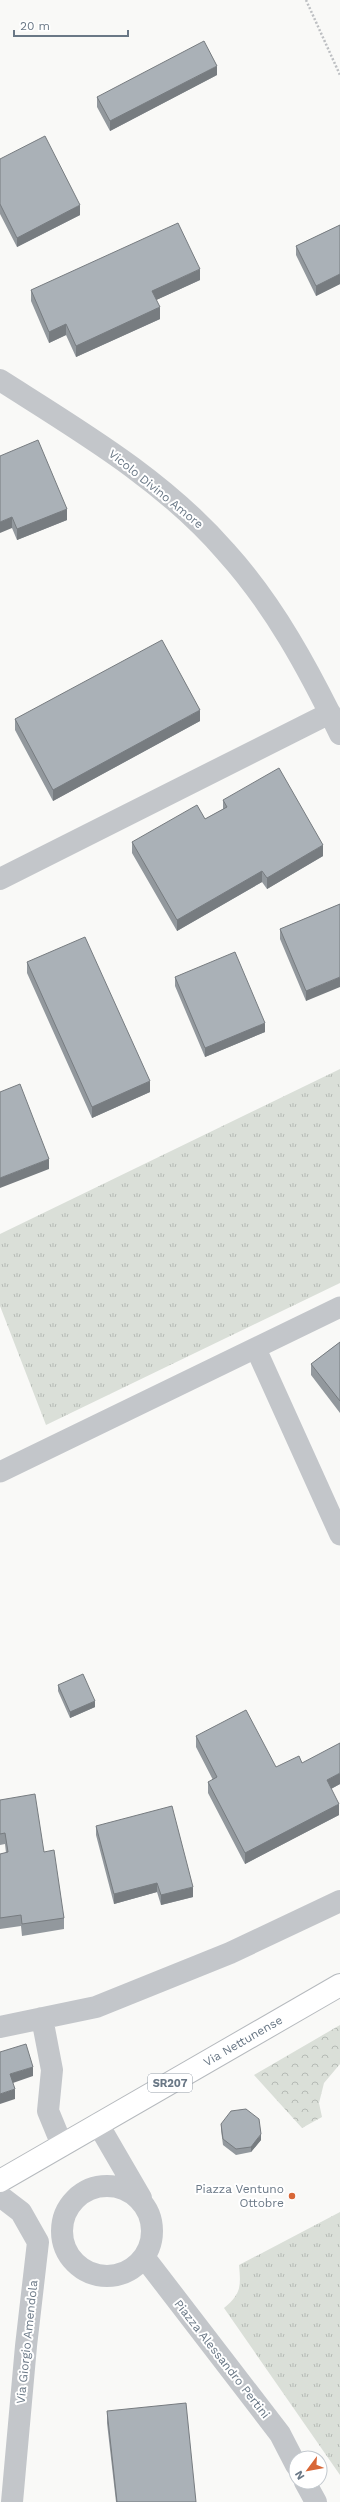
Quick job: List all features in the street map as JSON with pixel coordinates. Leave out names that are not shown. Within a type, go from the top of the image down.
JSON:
[{"type":"main road","name":"Via Nettunense","points":[[0,2181],[340,1985]]},
{"type":"street","name":"Vicolo Divino Amore","points":[[0,380],[102,445],[177,503],[227,552],[276,620],[330,713],[340,734]]},
{"type":"street","points":[[0,880],[330,713]]},
{"type":"street","points":[[0,2027],[96,2007],[230,1953],[340,1901]]},
{"type":"street","points":[[42,2018],[52,2070],[48,2111],[62,2145]]},
{"type":"street","points":[[98,2124],[145,2206],[150,2219],[152,2232],[144,2257],[133,2268],[119,2274],[103,2276],[88,2272],[71,2257],[62,2237],[62,2221],[68,2207],[78,2195],[91,2187],[106,2185],[121,2188],[135,2195],[145,2206]]},
{"type":"street","name":"Via Giorgio Amendola","points":[[0,2196],[22,2212],[38,2242],[26,2346],[12,2502]]},
{"type":"street","name":"Piazza Alessandro Pertini","points":[[144,2257],[280,2434],[288,2450]]},
{"type":"street","points":[[309,2490],[316,2502]]},
{"type":"lane","points":[[0,1472],[340,1307]]},
{"type":"lane","points":[[256,1349],[340,1535]]},
{"type":"path","points":[[306,0],[340,75]]},
{"type":"green space","points":[[340,1069],[340,1283],[46,1425],[0,1306],[0,1234]]},
{"type":"green space","points":[[340,2025],[340,2064],[324,2083],[319,2103],[322,2117],[302,2128],[254,2075]]},
{"type":"green space","points":[[340,2212],[340,2475],[328,2458],[328,2450],[323,2450],[224,2308],[230,2303],[239,2290],[239,2265]]},
{"type":"building","points":[[204,41],[217,66],[110,121],[97,97]]},
{"type":"building","points":[[45,136],[80,205],[17,238],[0,204],[0,159]]},
{"type":"building","points":[[178,223],[200,269],[152,291],[160,307],[76,346],[66,324],[49,332],[31,290]]},
{"type":"building","points":[[340,225],[340,274],[316,286],[296,246]]},
{"type":"building","points":[[38,440],[67,509],[17,529],[12,517],[0,522],[0,456]]},
{"type":"building","points":[[162,640],[200,710],[53,790],[15,719]]},
{"type":"building","points":[[279,768],[323,845],[267,878],[262,871],[177,920],[132,842],[197,805],[205,819],[227,807],[223,800]]},
{"type":"building","points":[[340,904],[340,977],[306,991],[280,929]]},
{"type":"building","points":[[85,937],[150,1081],[92,1107],[27,962]]},
{"type":"building","points":[[235,952],[265,1023],[205,1048],[175,977]]},
{"type":"building","points":[[20,1084],[49,1159],[0,1178],[0,1092]]},
{"type":"building","points":[[340,1342],[340,1401],[311,1364]]},
{"type":"building","points":[[83,1674],[95,1701],[70,1712],[58,1685]]},
{"type":"building","points":[[246,1710],[276,1767],[299,1756],[302,1763],[340,1743],[340,1773],[327,1780],[339,1804],[245,1853],[208,1782],[217,1777],[196,1736]]},
{"type":"building","points":[[35,1794],[44,1852],[54,1850],[64,1918],[22,1924],[21,1915],[0,1918],[0,1854],[8,1852],[5,1833],[0,1834],[0,1800]]},
{"type":"building","points":[[172,1806],[193,1887],[161,1895],[157,1883],[114,1894],[96,1826]]},
{"type":"building","points":[[26,2044],[33,2067],[10,2074],[15,2089],[0,2094],[0,2052]]},
{"type":"building","points":[[246,2109],[259,2119],[261,2134],[251,2147],[236,2149],[223,2139],[221,2124],[231,2111]]},
{"type":"building","points":[[186,2403],[196,2502],[117,2502],[107,2411]]},
{"type":"place","name":"Piazza Ventuno Ottobre","points":[[292,2196]]}]
